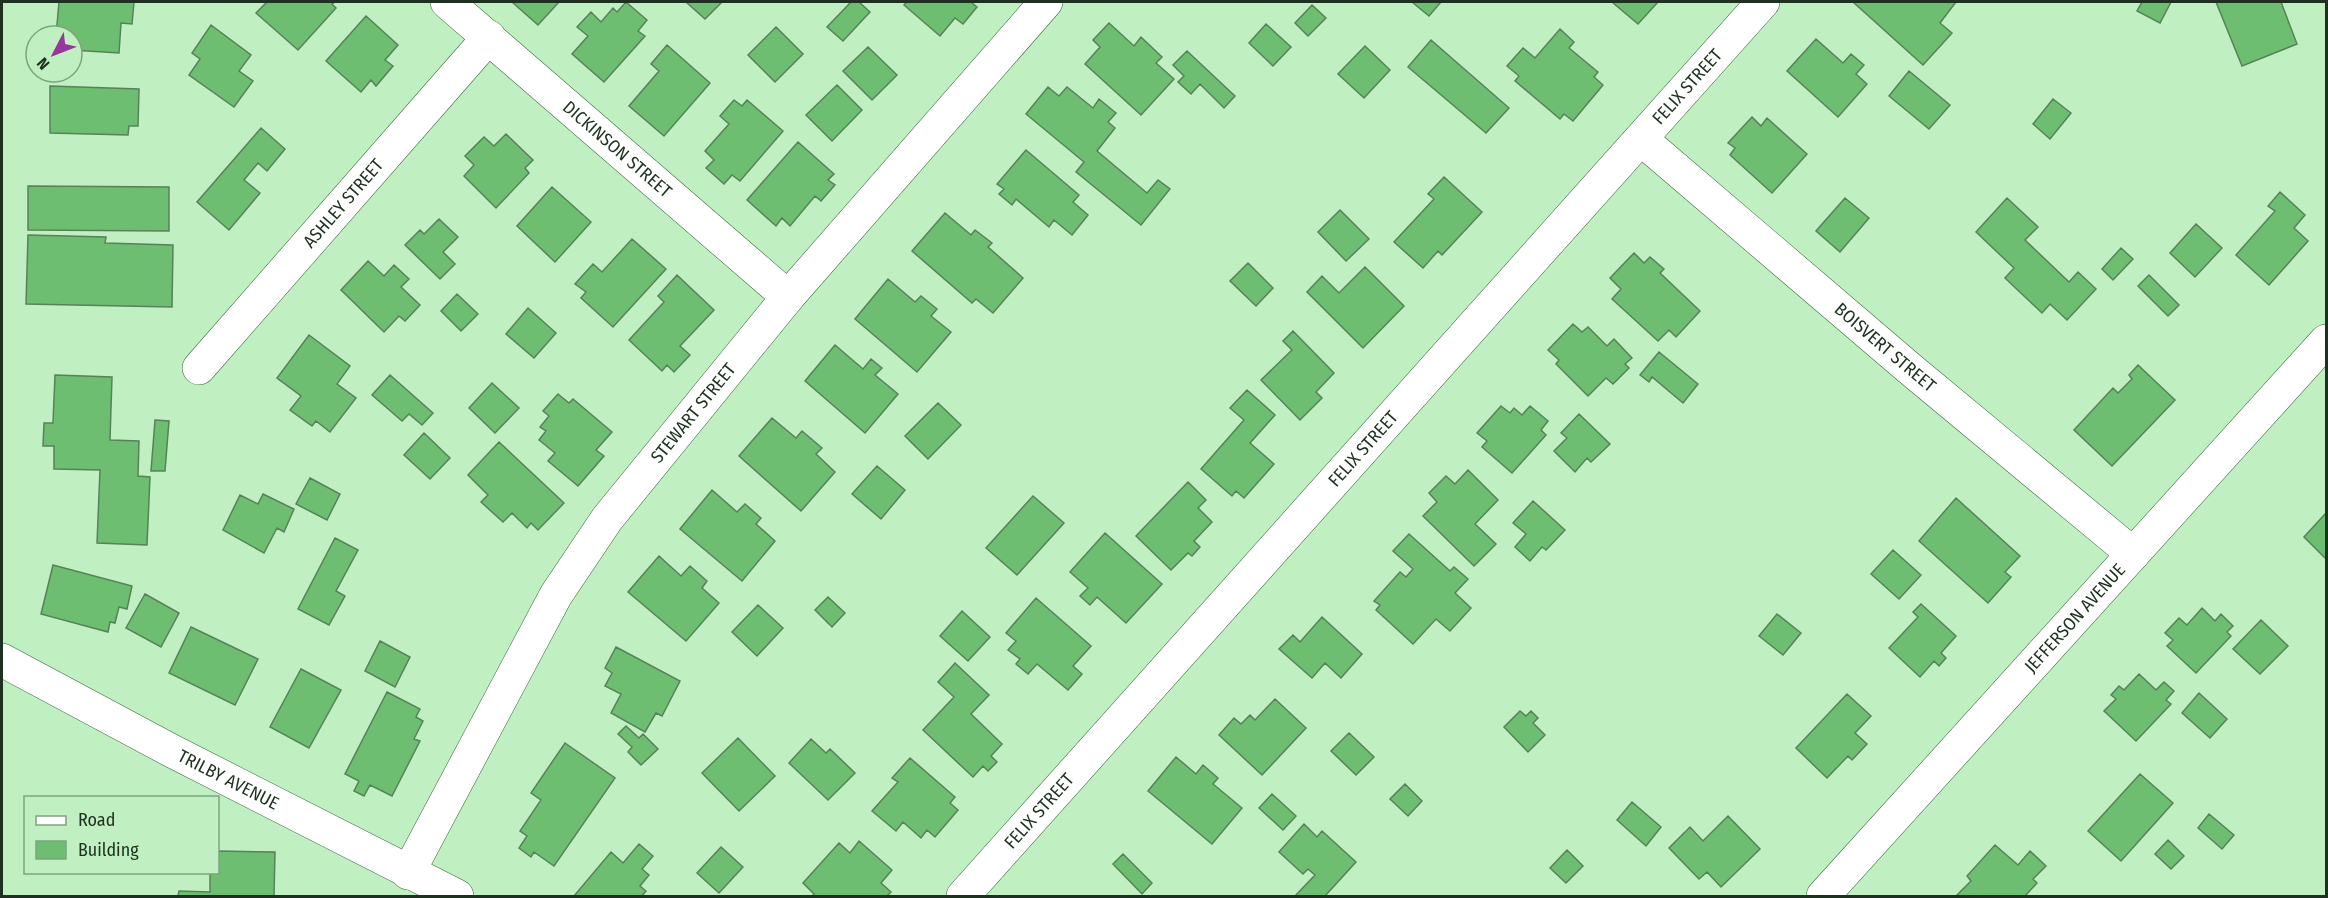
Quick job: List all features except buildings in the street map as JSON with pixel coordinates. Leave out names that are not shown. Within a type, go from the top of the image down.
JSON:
[{"type":"street","name":"DICKINSON STREET","points":[[447,2],[788,297]]},
{"type":"street","name":"STEWART STREET","points":[[408,873],[556,595],[607,519],[788,297],[1046,2]]},
{"type":"street","name":"FELIX STREET","points":[[963,897],[1763,2]]},
{"type":"street","name":"ASHLEY STREET","points":[[199,368],[489,37]]},
{"type":"street","name":"BOISVERT STREET","points":[[1641,139],[1909,368],[2133,554]]},
{"type":"street","name":"JEFFERSON AVENUE","points":[[1823,897],[2326,341]]},
{"type":"street","name":"TRILBY AVENUE","points":[[2,660],[457,897]]}]
